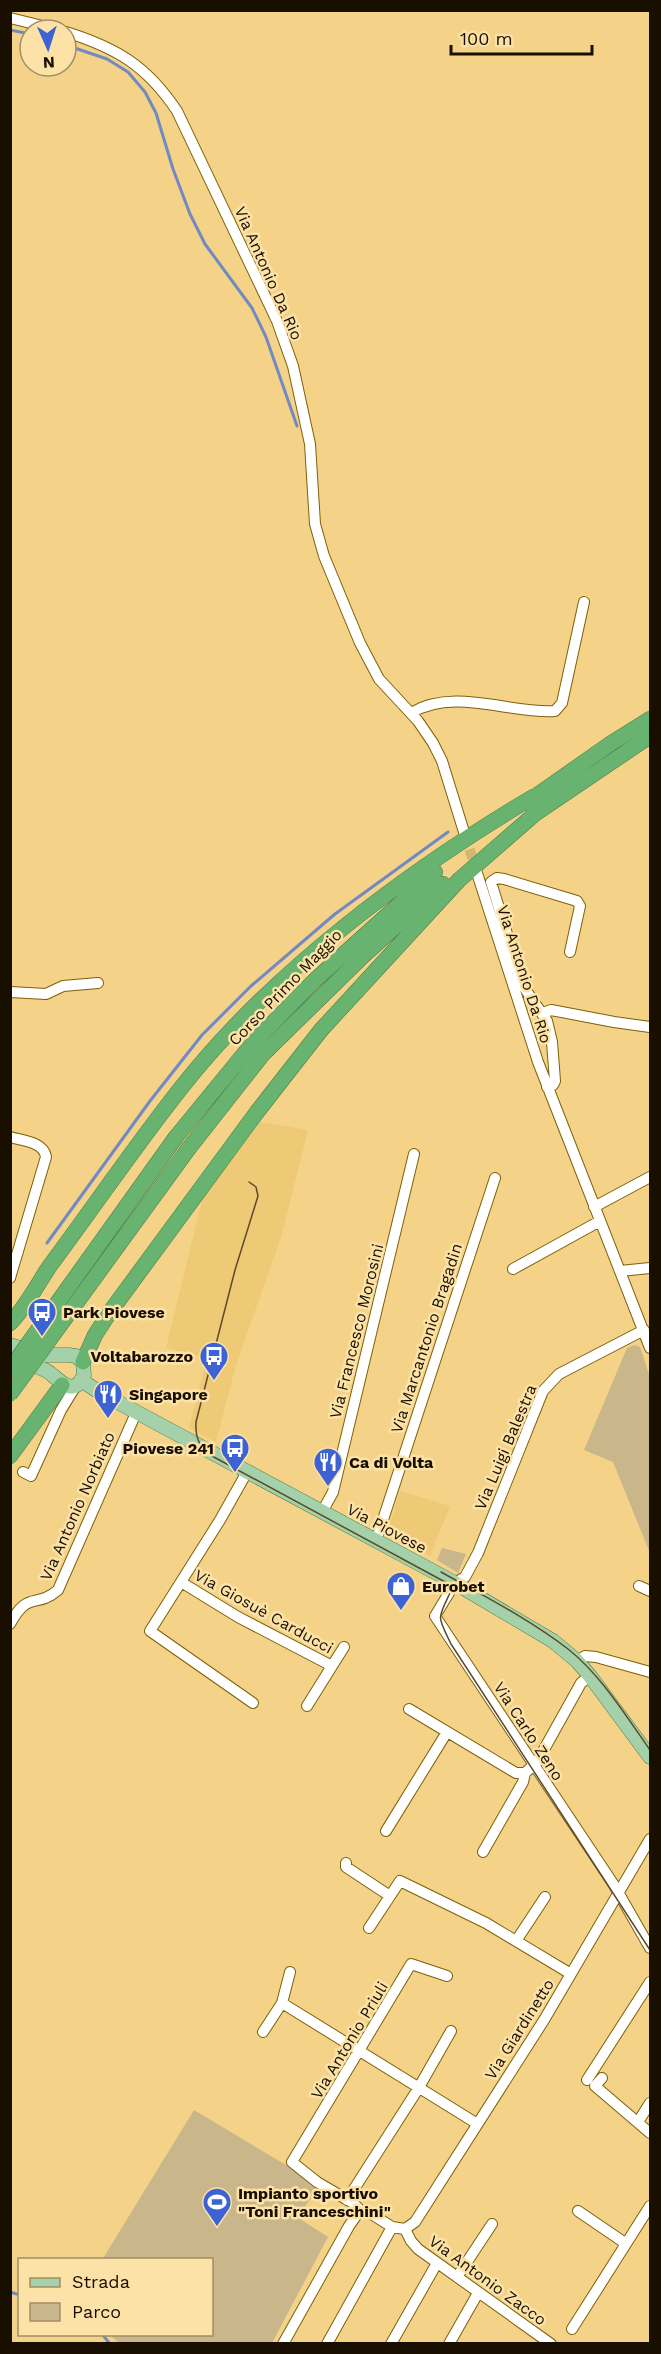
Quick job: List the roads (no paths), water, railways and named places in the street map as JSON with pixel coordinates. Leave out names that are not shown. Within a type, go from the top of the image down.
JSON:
[{"type":"highway","name":"Corso Primo Maggio","points":[[19,1355],[189,1148],[258,1048],[538,802],[651,719]]},
{"type":"highway","name":"Corso Primo Maggio","points":[[538,802],[651,736]]},
{"type":"highway","points":[[10,1323],[180,1088],[247,1012],[284,978],[367,910],[472,833],[538,802]]},
{"type":"highway","points":[[83,1362],[95,1335],[110,1312],[298,1058],[459,880],[538,802]]},
{"type":"highway","points":[[10,1370],[19,1355]]},
{"type":"highway","points":[[10,1394],[19,1355]]},
{"type":"highway","points":[[10,1456],[74,1383]]},
{"type":"main road","points":[[19,1355],[69,1354],[76,1356],[83,1362],[84,1375],[74,1383]]},
{"type":"main road","name":"Via Piovese","points":[[19,1355],[46,1371],[99,1392],[455,1584],[552,1641],[577,1661],[590,1676],[651,1757]]},
{"type":"street","name":"Via Antonio Da Rio","points":[[78,36],[127,58],[163,89],[177,111],[277,321],[293,366],[310,444],[315,524],[324,556],[372,666],[387,690],[411,713],[433,743],[442,761],[464,832]]},
{"type":"street","points":[[411,713],[429,706],[455,702],[480,702],[555,711],[562,703],[584,602]]},
{"type":"street","name":"Via Antonio Da Rio","points":[[476,870],[547,1087],[651,1348]]},
{"type":"street","name":"Via Antonio Da Rio","points":[[547,1087],[555,1081],[552,1042],[547,1021],[523,986],[491,882],[497,878],[504,879],[577,901],[580,906],[570,952]]},
{"type":"street","points":[[10,992],[46,994],[63,986],[98,983]]},
{"type":"street","points":[[543,1013],[551,1010],[651,1027]]},
{"type":"street","points":[[10,1137],[41,1146],[46,1157],[10,1278]]},
{"type":"street","name":"Via Francesco Morosini","points":[[322,1512],[333,1492],[414,1154]]},
{"type":"street","points":[[594,1207],[651,1177]]},
{"type":"street","name":"Via Marcantonio Bragadin","points":[[376,1541],[495,1178]]},
{"type":"street","points":[[513,1269],[600,1221]]},
{"type":"street","points":[[620,1271],[651,1268]]},
{"type":"street","name":"Via Luigi Balestra","points":[[455,1584],[465,1577],[478,1553],[548,1383],[559,1374],[644,1330]]},
{"type":"street","points":[[23,1472],[31,1476],[74,1383]]},
{"type":"street","name":"Via Antonio Norbiato","points":[[10,1624],[23,1605],[52,1595],[58,1590],[136,1413]]},
{"type":"street","name":"Via Giosuè Carducci","points":[[247,1472],[220,1521],[150,1631],[253,1703]]},
{"type":"street","name":"Via Giosuè Carducci","points":[[181,1582],[238,1617],[332,1666]]},
{"type":"street","name":"Via Carlo Zeno","points":[[455,1584],[435,1616],[530,1769],[618,1894]]},
{"type":"street","points":[[639,1586],[651,1591]]},
{"type":"street","name":"Via Giosuè Carducci","points":[[307,1706],[344,1647]]},
{"type":"street","points":[[577,1661],[585,1656],[596,1657],[651,1672]]},
{"type":"street","points":[[483,1852],[581,1683],[590,1676]]},
{"type":"street","points":[[409,1709],[516,1773],[530,1769]]},
{"type":"street","points":[[386,1831],[447,1732]]},
{"type":"street","name":"Via Giardinetto","points":[[405,2229],[415,2222],[476,2123],[544,2020],[651,1839]]},
{"type":"street","points":[[346,1863],[346,1867],[390,1896]]},
{"type":"street","points":[[369,1928],[400,1881],[486,1923],[571,1974]]},
{"type":"street","points":[[618,1894],[651,1948]]},
{"type":"street","points":[[516,1941],[545,1897]]},
{"type":"street","name":"Via Antonio Priuli","points":[[347,2200],[317,2182],[292,2162],[411,1964],[447,1977]]},
{"type":"street","points":[[263,2032],[282,2003],[290,1972]]},
{"type":"street","points":[[587,2080],[651,1982]]},
{"type":"street","points":[[282,2003],[476,2123]]},
{"type":"street","points":[[405,2229],[392,2227],[370,2213],[361,2211],[347,2200],[418,2089],[451,2031]]},
{"type":"street","points":[[602,2078],[595,2086],[651,2133]]},
{"type":"street","points":[[638,2122],[651,2103]]},
{"type":"street","points":[[572,2329],[625,2243],[651,2206]]},
{"type":"street","points":[[283,2343],[349,2226],[361,2211]]},
{"type":"street","points":[[578,2211],[625,2243]]},
{"type":"street","points":[[457,2277],[492,2224]]},
{"type":"street","points":[[327,2343],[392,2227]]},
{"type":"street","name":"Via Antonio Zacco","points":[[405,2229],[411,2241],[437,2264],[551,2343]]},
{"type":"street","points":[[391,2343],[437,2264]]},
{"type":"street","points":[[448,2343],[478,2293]]},
{"type":"waterway","points":[[10,30],[18,32]]},
{"type":"waterway","points":[[78,49],[107,59],[128,72],[145,92],[156,113],[190,214],[205,244],[252,308],[266,337],[297,426]]},
{"type":"waterway","points":[[47,1243],[150,1101],[202,1035],[251,986],[335,914],[448,832]]},
{"type":"waterway","points":[[10,2292],[18,2294]]},
{"type":"waterway","points":[[104,2336],[110,2344]]},
{"type":"tunnel","points":[[465,835],[476,870]]},
{"type":"tram line","points":[[249,1182],[256,1187],[258,1196],[235,1270],[196,1422],[199,1441],[212,1456],[447,1583],[451,1591],[440,1618],[451,1644],[650,1950]]},
{"type":"tram line","points":[[441,1572],[522,1618],[580,1659],[602,1683],[650,1750]]},
{"type":"place","name":"Park Piovese","points":[[42,1338]]},
{"type":"place","name":"Voltabarozzo","points":[[214,1382]]},
{"type":"place","name":"Singapore","points":[[108,1420]]},
{"type":"place","name":"Piovese 241","points":[[235,1474]]},
{"type":"place","name":"Ca di Volta","points":[[328,1488]]},
{"type":"place","name":"Eurobet","points":[[401,1612]]},
{"type":"place","name":"Impianto sportivo \"Toni Franceschini\"","points":[[217,2228]]}]
